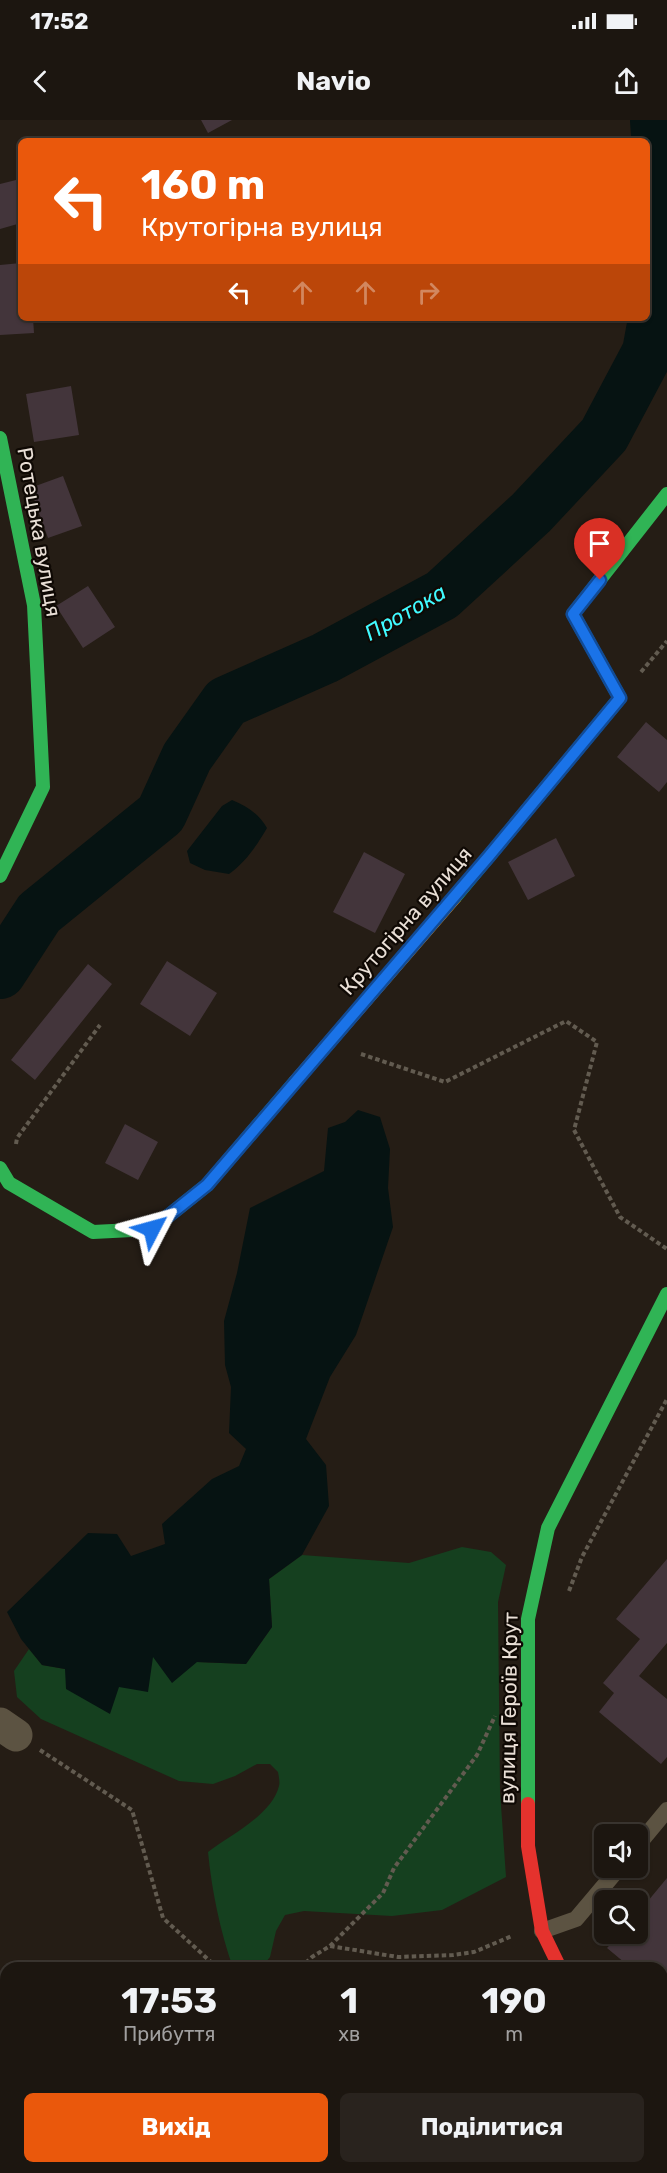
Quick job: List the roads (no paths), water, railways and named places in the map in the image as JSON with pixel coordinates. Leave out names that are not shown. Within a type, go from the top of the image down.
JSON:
[{"type":"street","name":"Ротецька вулиця","points":[[0,438],[34,605],[43,787],[0,876]]},
{"type":"street","name":"Крутогірна вулиця","points":[[3,1182],[93,1232],[152,1229],[207,1185],[482,866],[620,698],[573,614],[667,494]]},
{"type":"street","name":"вулиця Героїв Крут","points":[[557,1962],[542,1931],[528,1846],[528,1619],[548,1528],[667,1294]]},
{"type":"lane","points":[[648,1833],[667,1810]]},
{"type":"lane","points":[[542,1931],[576,1919],[611,1878]]},
{"type":"waterway","name":"Протока","points":[[0,973],[39,913],[161,814],[187,757],[226,702],[325,658],[442,595],[531,513],[604,435],[648,352],[665,259],[656,120]]}]
